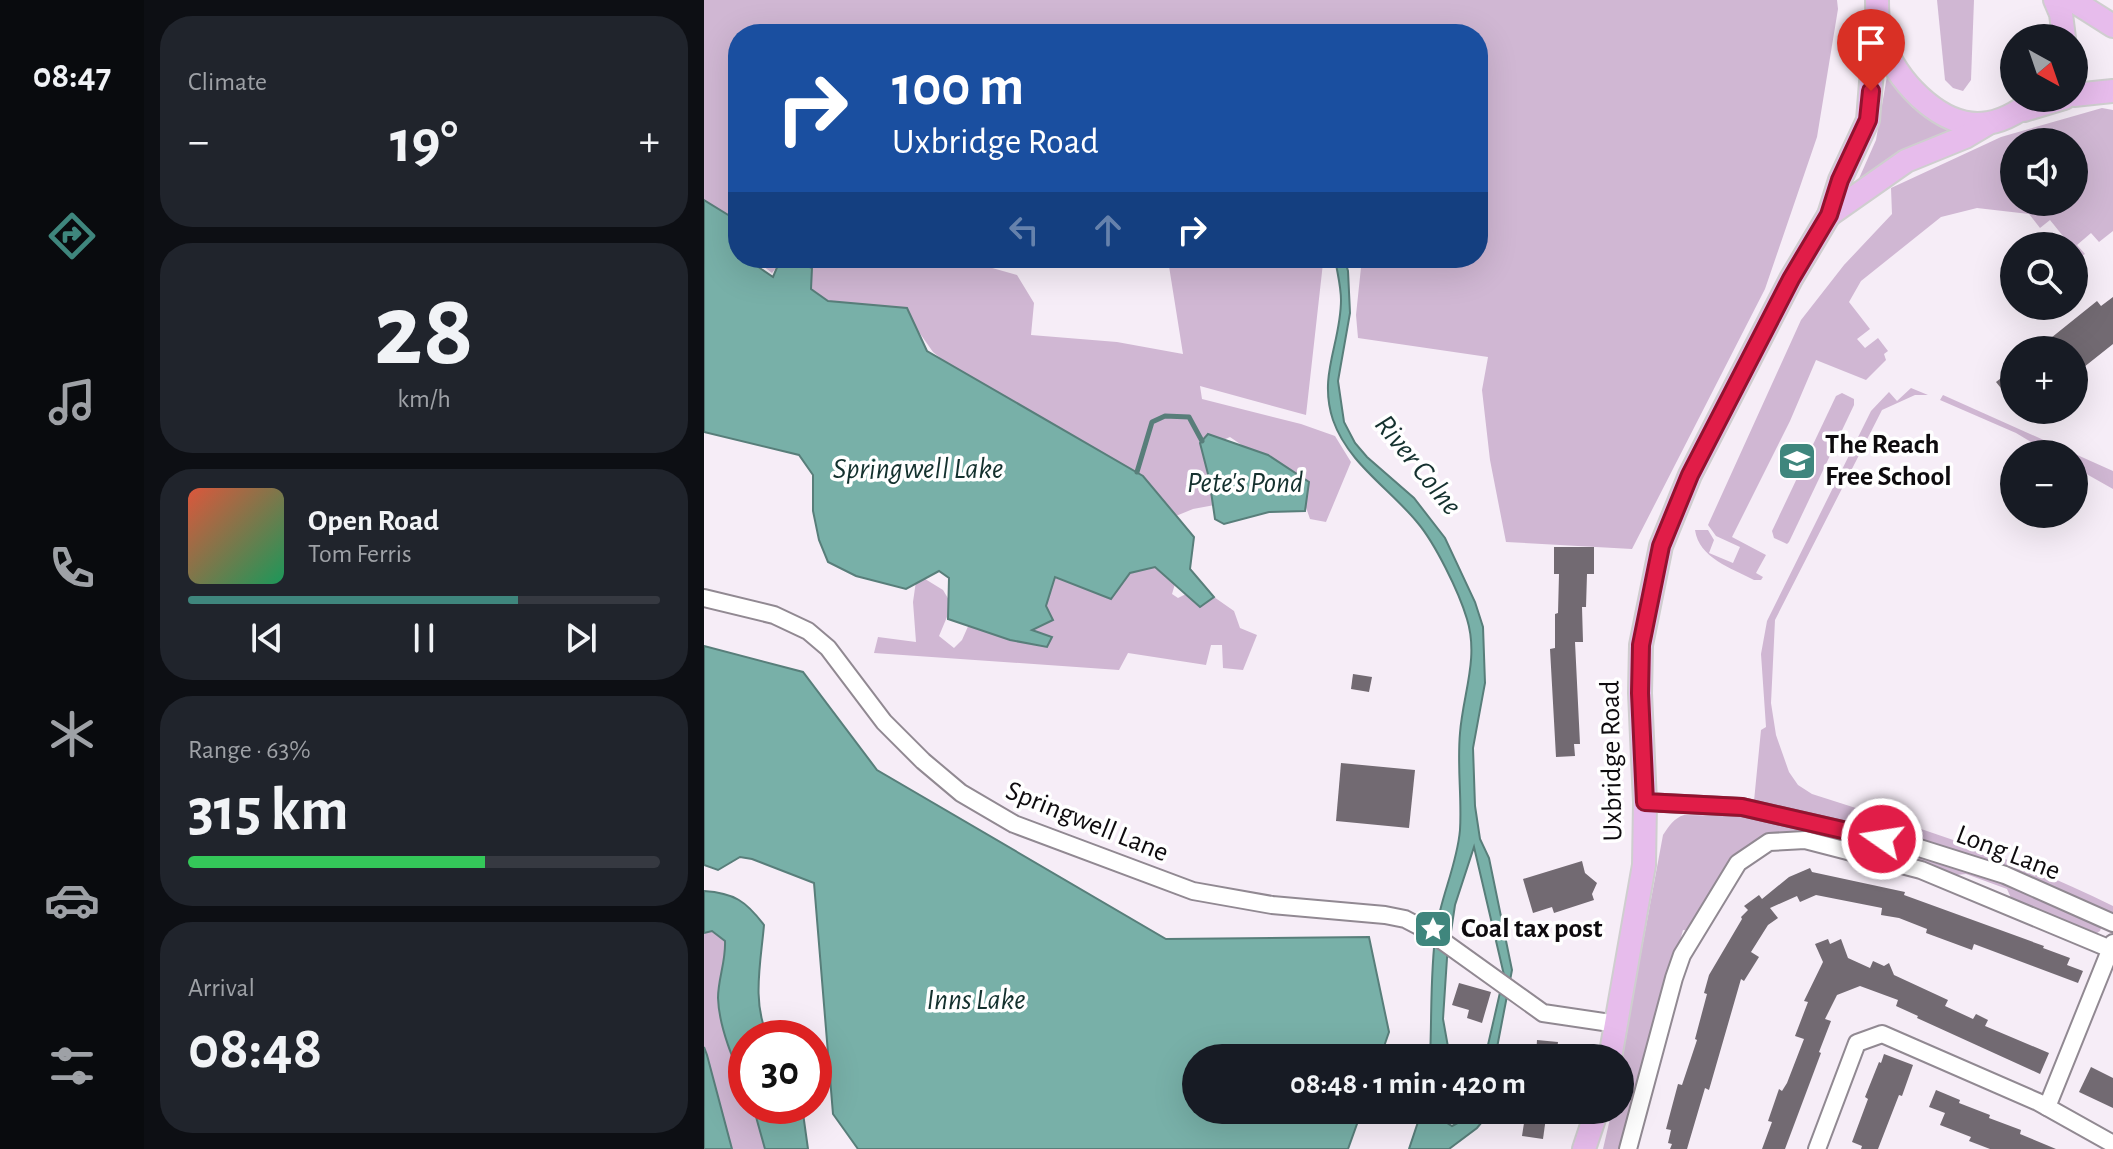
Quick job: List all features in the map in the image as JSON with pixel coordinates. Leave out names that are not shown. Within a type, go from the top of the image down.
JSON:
[{"type":"main road","points":[[1877,0],[1881,39],[1909,84],[1929,104],[1960,120],[1987,124]]},
{"type":"main road","points":[[2055,0],[2062,24]]},
{"type":"main road","points":[[2072,0],[2113,26]]},
{"type":"main road","points":[[2098,0],[2113,12]]},
{"type":"main road","name":"Uxbridge Road","points":[[1613,1044],[1642,887],[1645,802],[1641,645],[1661,546],[1690,475],[1791,279],[1829,215],[1840,180],[1868,120],[1872,70],[1881,39]]},
{"type":"main road","points":[[2088,94],[2113,91]]},
{"type":"main road","name":"Uxbridge Road","points":[[1829,215],[1906,161],[1965,137],[2013,112]]},
{"type":"main road","points":[[1584,1149],[1592,1124]]},
{"type":"street","name":"Springwell Lane","points":[[704,598],[774,615],[808,631],[828,648],[884,722],[923,761],[961,793],[1014,824],[1193,891],[1272,905],[1405,919],[1430,932],[1500,980],[1531,1006],[1552,1016],[1617,1024]]},
{"type":"street","name":"Long Lane","points":[[1645,802],[1742,807],[1913,846],[2005,875],[2113,923]]},
{"type":"street","name":"Long Lane","points":[[1628,1149],[1682,955],[1738,863],[1769,842],[1805,840],[1921,870],[2112,947]]},
{"type":"street","points":[[2047,1107],[2112,947]]},
{"type":"street","points":[[1817,1149],[1857,1043],[1874,1035],[1890,1035],[2047,1107],[2113,1144]]},
{"type":"shaded area","points":[[704,0],[1837,0],[1817,137],[1765,289],[1632,549],[1506,542],[1490,460],[1482,390],[1488,357],[1358,338],[1356,315],[1361,268],[1488,268],[1488,24],[728,24],[728,221],[704,208]]},
{"type":"shaded area","points":[[1937,0],[1974,0],[1971,80],[1963,91],[1953,88],[1945,80]]},
{"type":"shaded area","points":[[1887,76],[1912,107],[1950,132],[1899,153],[1857,183],[1876,140]]},
{"type":"shaded area","points":[[2102,108],[2113,110],[2113,231],[2099,242],[2091,233],[2088,236],[2088,232],[2060,232],[2050,220],[2040,228],[2031,216],[2088,216],[2088,128],[2032,128]]},
{"type":"shaded area","points":[[2000,137],[2000,211],[1977,208],[1941,217],[1861,281],[1849,302],[1870,329],[1857,339],[1865,348],[1878,338],[1888,351],[1884,354],[1886,360],[1866,380],[1816,360],[1790,421],[1732,537],[1766,555],[1756,573],[1763,577],[1754,580],[1709,555],[1695,530],[1708,530],[1714,540],[1709,553],[1733,563],[1740,547],[1716,536],[1708,525],[1801,320],[1844,265],[1892,214],[1891,188]]},
{"type":"shaded area","points":[[791,268],[992,268],[1017,275],[1034,303],[1031,335],[1117,342],[1183,354],[1169,268],[1322,268],[1306,415],[1200,386],[1202,399],[1301,424],[1335,436],[1351,462],[1326,522],[1310,519],[1298,484],[1230,437],[1207,447],[1220,504],[1193,509],[1171,518],[967,380],[933,352],[904,311],[826,305]]},
{"type":"shaded area","points":[[1911,388],[1928,395],[1915,395],[1882,410],[1775,620],[1771,703],[1776,735],[1789,772],[1798,785],[1812,794],[1965,844],[2076,888],[2113,906],[2113,917],[1884,831],[1758,806],[1754,801],[1761,730],[1766,727],[1761,654],[1767,621],[1871,411],[1889,392],[1897,401]]},
{"type":"shaded area","points":[[1842,393],[1854,399],[1854,405],[1787,544],[1774,538],[1772,531],[1836,396]]},
{"type":"shaded area","points":[[1943,395],[2000,420],[2000,424],[2008,424],[2044,440],[2028,440],[1940,400]]},
{"type":"shaded area","points":[[2088,460],[2113,471],[2113,489],[2088,475]]},
{"type":"shaded area","points":[[1151,561],[1178,574],[1172,594],[1178,598],[1186,594],[1198,596],[1200,607],[1214,597],[1234,611],[1240,628],[1257,635],[1243,670],[1223,668],[1222,645],[1211,645],[1206,665],[1128,653],[1119,670],[874,653],[878,637],[916,642],[913,602],[917,574],[943,590],[952,605],[939,636],[954,648],[962,640],[970,622],[1052,572]]},
{"type":"shaded area","points":[[1684,815],[1744,816],[1782,821],[1954,862],[2069,909],[2101,928],[2097,933],[2011,898],[2007,889],[1907,857],[1792,833],[1762,839],[1689,931],[1683,930],[1634,1109],[1634,1044],[1624,1044],[1663,835],[1675,820]]},
{"type":"shaded area","points":[[704,913],[737,925],[736,1020],[728,1020],[728,1124],[758,1124],[765,1149],[704,1149]]},
{"type":"shaded area","points":[[1609,1124],[1630,1124],[1623,1149],[1603,1149]]},
{"type":"water","name":"Springwell Lake","points":[[704,200],[728,215],[728,268],[760,268],[773,277],[777,268],[812,268],[811,289],[828,301],[907,308],[927,351],[1143,476],[1194,537],[1190,569],[1214,597],[1200,607],[1155,567],[1130,573],[1111,599],[1055,577],[1046,606],[1053,620],[1032,630],[1052,637],[1047,647],[1010,640],[948,619],[949,578],[939,571],[906,589],[856,576],[828,562],[819,540],[813,511],[813,475],[799,455],[704,432]]},
{"type":"water","points":[[1337,268],[1347,268],[1350,313],[1338,381],[1344,422],[1367,457],[1414,498],[1445,538],[1475,602],[1483,627],[1485,683],[1473,748],[1475,806],[1512,970],[1498,1044],[1488,1044],[1504,975],[1474,847],[1455,905],[1447,958],[1443,1019],[1447,1044],[1430,1044],[1436,930],[1460,830],[1459,745],[1471,662],[1470,633],[1458,595],[1431,542],[1417,522],[1359,462],[1333,420],[1328,388],[1341,300]]},
{"type":"water","name":"Pete's Pond","points":[[1208,434],[1268,455],[1309,482],[1305,511],[1269,512],[1224,524],[1215,519],[1200,443]]},
{"type":"water","name":"Inns Lake","points":[[704,646],[803,672],[877,770],[1166,939],[1369,937],[1389,1032],[1385,1044],[1182,1044],[1182,1124],[1357,1124],[1348,1149],[858,1149],[833,1114],[832,1020],[825,1020],[814,883],[740,857],[718,870],[704,865]]},
{"type":"water","points":[[704,891],[738,900],[764,925],[759,997],[762,1020],[728,1020],[728,1044],[721,1021],[718,991],[725,941],[712,931],[704,933]]},
{"type":"water","points":[[704,1047],[707,1055],[732,1149],[704,1149]]},
{"type":"water","points":[[758,1124],[805,1124],[808,1149],[765,1149]]},
{"type":"water","points":[[1417,1124],[1480,1124],[1449,1149],[1409,1149]]},
{"type":"building","points":[[2113,297],[2113,344],[2088,364],[2088,336],[2053,336],[2073,320],[2088,320],[2088,308],[2097,301],[2101,306]]},
{"type":"building","points":[[1554,547],[1594,547],[1594,574],[1587,574],[1586,607],[1582,607],[1583,642],[1575,642],[1580,744],[1574,744],[1575,756],[1556,757],[1550,649],[1555,648],[1555,614],[1558,613],[1559,574],[1554,574]]},
{"type":"building","points":[[1353,674],[1372,677],[1369,692],[1351,689]]},
{"type":"building","points":[[1341,763],[1415,770],[1409,828],[1336,821]]},
{"type":"building","points":[[1582,861],[1585,873],[1597,883],[1592,894],[1594,900],[1554,913],[1552,907],[1533,913],[1523,879]]},
{"type":"building","points":[[1810,868],[1812,872],[1905,892],[1904,895],[2044,946],[2070,958],[2067,965],[2083,971],[2078,983],[1974,944],[1972,950],[1926,933],[1927,929],[1881,915],[1882,908],[1816,895],[1800,902],[1797,896],[1770,908],[1778,918],[1768,925],[1751,952],[1759,957],[1744,981],[1741,979],[1709,1090],[1705,1088],[1687,1149],[1670,1149],[1671,1130],[1666,1129],[1678,1084],[1682,1085],[1697,1040],[1709,975],[1741,917],[1748,910],[1744,906],[1759,895],[1762,899],[1789,877]]},
{"type":"building","points":[[1828,939],[1830,944],[1841,939],[1848,958],[1870,968],[1873,961],[1884,966],[1889,963],[1894,975],[1948,1000],[1945,1006],[1973,1019],[1976,1014],[1988,1020],[1985,1026],[2049,1053],[2040,1074],[1917,1018],[1896,1006],[1898,1000],[1860,986],[1837,995],[1825,1019],[1831,1021],[1785,1149],[1762,1149],[1779,1089],[1782,1091],[1787,1083],[1804,1039],[1795,1036],[1808,1002],[1804,1001],[1823,962],[1815,944]]},
{"type":"building","points":[[1459,983],[1491,992],[1482,1023],[1467,1018],[1469,1010],[1452,1005]]},
{"type":"building","points":[[1537,1040],[1558,1042],[1558,1044],[1537,1044]]},
{"type":"building","points":[[1884,1054],[1913,1065],[1878,1149],[1861,1149],[1862,1146],[1852,1142],[1868,1099],[1865,1097]]},
{"type":"building","points":[[2091,1067],[2113,1078],[2113,1108],[2079,1092]]},
{"type":"building","points":[[1936,1090],[1990,1115],[1989,1118],[2021,1130],[2020,1134],[2056,1149],[1990,1149],[1969,1141],[1971,1137],[1940,1125],[1945,1113],[1929,1107]]},
{"type":"building","points":[[1524,1124],[1545,1124],[1543,1139],[1522,1136]]},
{"type":"waterway","points":[[1137,472],[1152,422],[1165,416],[1189,417],[1202,441]]},
{"type":"place","name":"The Reach Free School","points":[[1797,461]]},
{"type":"place","name":"Coal tax post","points":[[1433,929]]},
{"type":"route","points":[[1871,91],[1868,120],[1840,180],[1829,215],[1791,279],[1690,475],[1661,546],[1641,645],[1640,693],[1645,802],[1742,807],[1882,839]]},
{"type":"water label","name":"River Colne","points":[[1418,465]]}]
